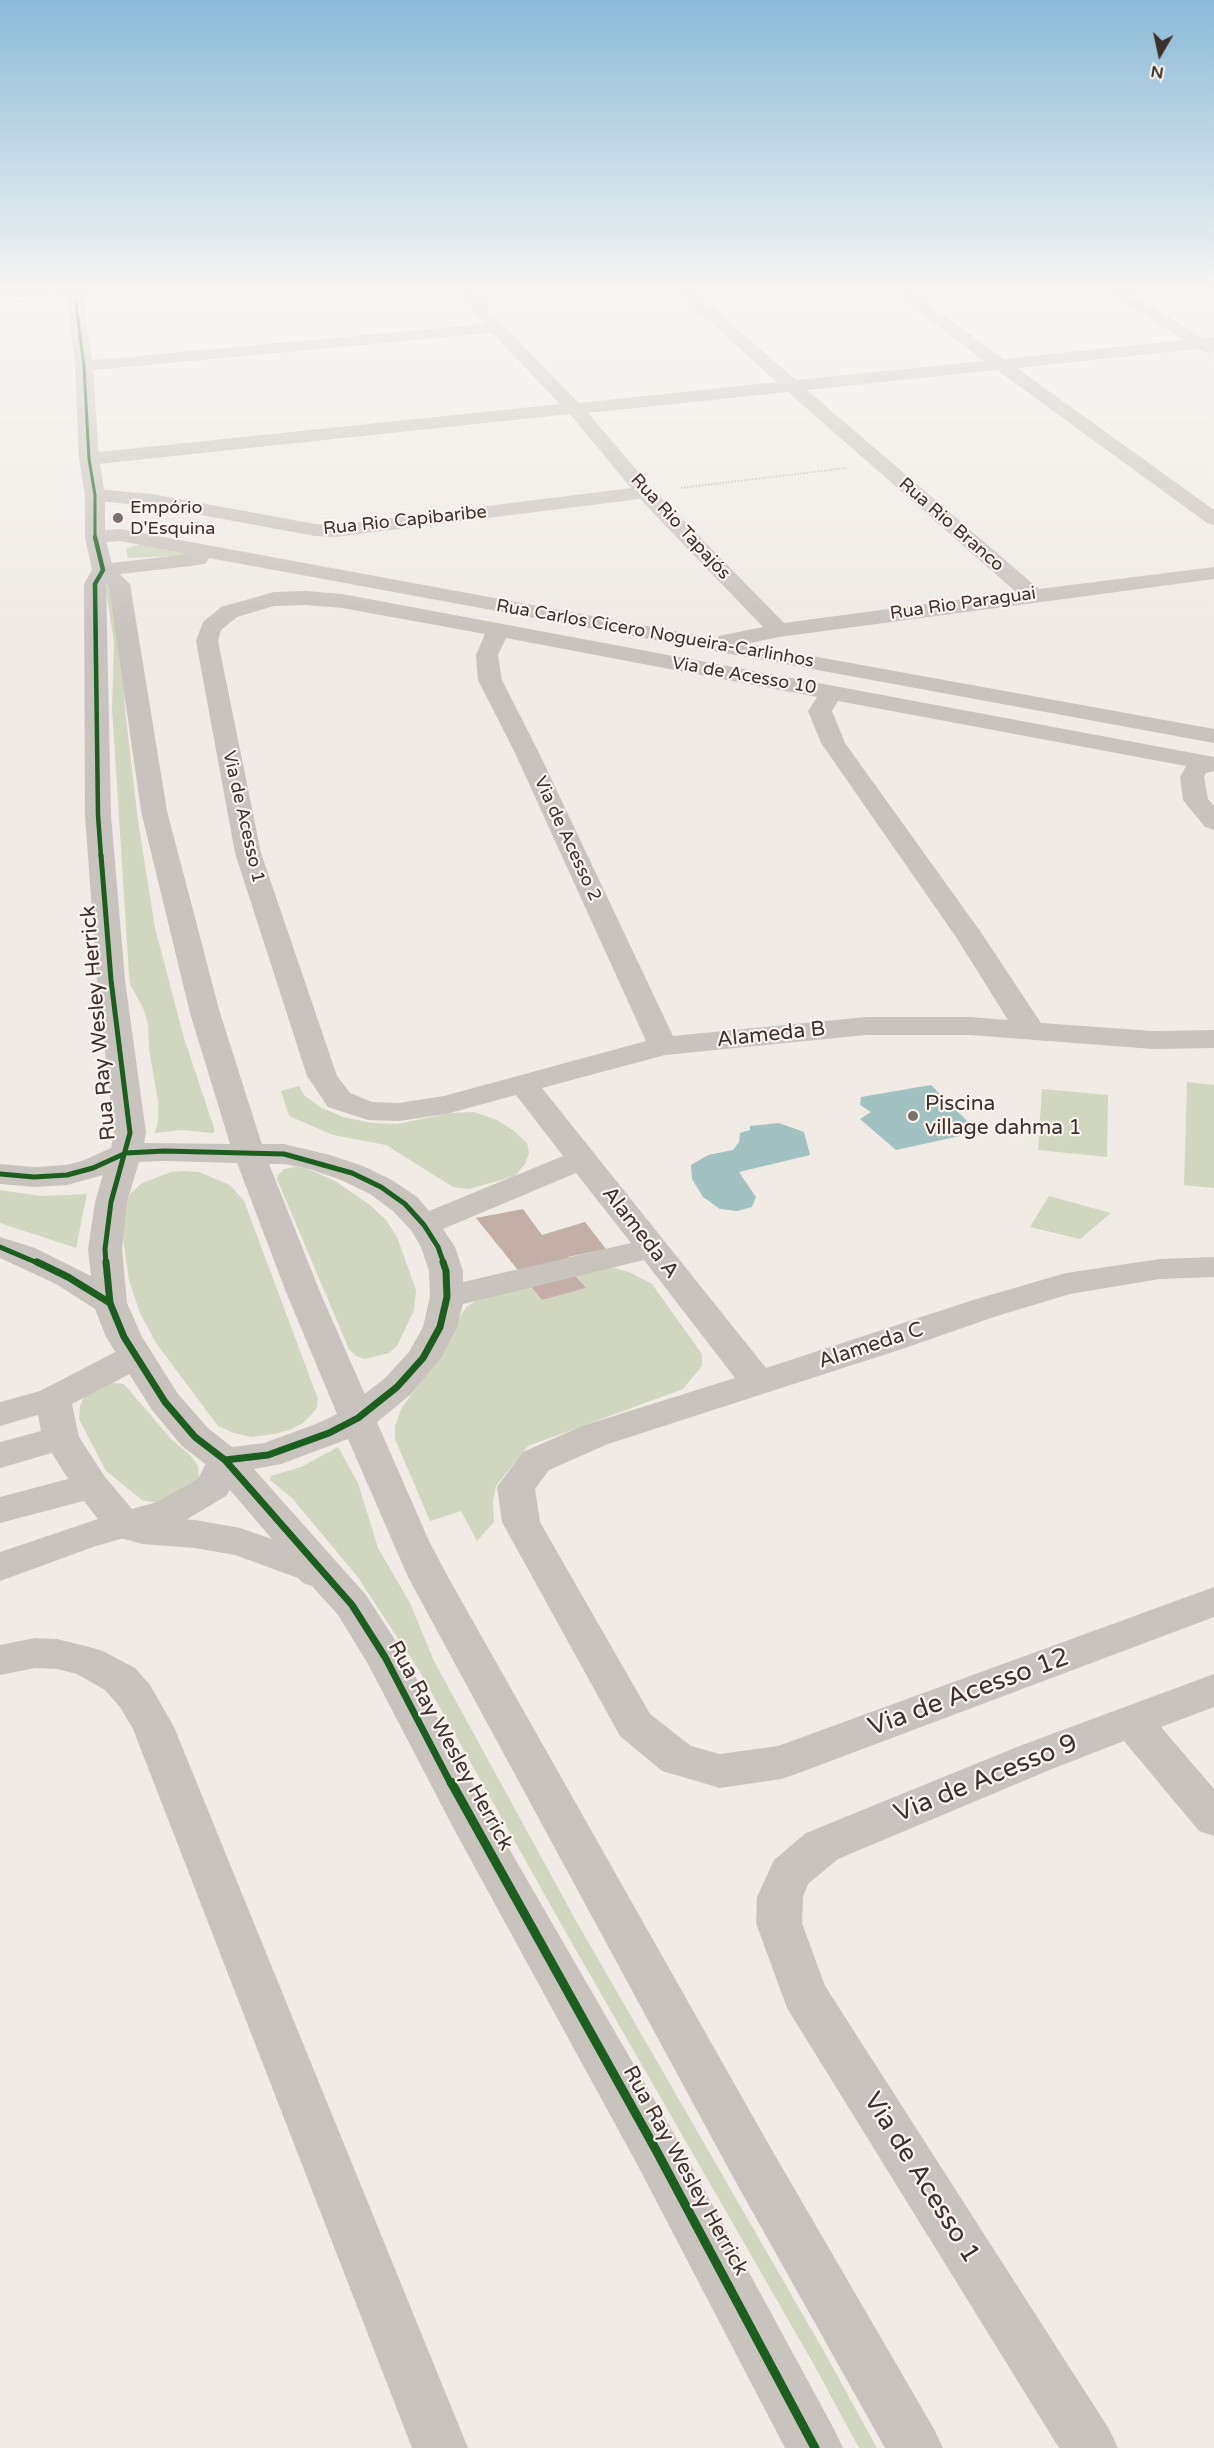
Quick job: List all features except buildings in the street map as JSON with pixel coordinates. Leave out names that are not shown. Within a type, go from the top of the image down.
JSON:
[{"type":"street","name":"Rua Ray Wesley Herrick","points":[[86,403],[89,459],[95,495],[99,553],[95,584],[98,815],[111,980],[130,1133],[111,1202],[105,1250],[110,1303],[124,1337],[165,1402],[188,1428],[225,1460],[351,1605],[385,1657],[470,1819],[656,2150],[815,2448]]},
{"type":"street","name":"Rua Rio Tapajós","points":[[569,403],[645,492],[779,630]]},
{"type":"street","points":[[89,459],[640,403]]},
{"type":"street","name":"Rua Rio Branco","points":[[811,403],[1032,595]]},
{"type":"street","points":[[1054,403],[1214,519]]},
{"type":"street","name":"Rua Rio Capibaribe","points":[[95,495],[152,500],[315,530],[335,531],[645,492]]},
{"type":"street","name":"Rua Carlos Cicero Nogueira-Carlinhos","points":[[99,553],[120,535],[143,538],[239,558],[1214,736]]},
{"type":"street","points":[[99,553],[188,560],[239,558]]},
{"type":"street","points":[[99,553],[119,584],[154,811],[205,1013],[249,1154],[303,1292],[410,1541],[751,2161],[915,2448]]},
{"type":"street","name":"Rua Rio Paraguai","points":[[714,644],[779,630],[1032,595],[1214,573]]},
{"type":"street","name":"Via de Acesso 10","points":[[274,599],[306,598],[342,601],[1210,763]]},
{"type":"street","name":"Via de Acesso 1","points":[[274,599],[229,612],[211,627],[207,641],[248,853],[322,1076],[339,1100]]},
{"type":"street","name":"Via de Acesso 2","points":[[498,631],[487,655],[489,680],[527,753],[663,1046]]},
{"type":"street","points":[[831,692],[820,711],[833,743],[970,937],[1015,1009],[1032,1031]]},
{"type":"street","points":[[1210,763],[1196,769],[1192,777],[1196,800],[1214,822]]},
{"type":"street","name":"Alameda B","points":[[339,1100],[368,1111],[399,1112],[446,1105],[663,1046],[781,1032],[866,1026],[970,1026],[1153,1040],[1214,1039]]},
{"type":"street","name":"Alameda A","points":[[523,1084],[757,1381]]},
{"type":"street","points":[[0,1174],[34,1177],[67,1175],[126,1154],[164,1151],[284,1154],[320,1162],[352,1173],[381,1187],[405,1204],[424,1225],[438,1247],[446,1271],[447,1297],[440,1327],[423,1358],[397,1387],[358,1418],[329,1433],[268,1455],[225,1460],[213,1487],[205,1494],[170,1512],[84,1536],[0,1567]]},
{"type":"street","points":[[424,1225],[582,1159]]},
{"type":"street","points":[[0,1247],[68,1276],[110,1303]]},
{"type":"street","points":[[447,1297],[652,1248]]},
{"type":"street","name":"Alameda C","points":[[720,1771],[677,1759],[635,1725],[521,1522],[516,1487],[536,1461],[595,1434],[1066,1284],[1160,1269],[1214,1267]]},
{"type":"street","points":[[0,1414],[54,1399],[136,1356]]},
{"type":"street","points":[[54,1399],[61,1438],[92,1486],[123,1525],[142,1530],[195,1534],[240,1542],[312,1568],[351,1605]]},
{"type":"street","points":[[0,1455],[61,1438]]},
{"type":"street","points":[[0,1510],[92,1486]]},
{"type":"street","name":"Via de Acesso 12","points":[[720,1771],[781,1762],[1214,1601]]},
{"type":"street","points":[[0,1660],[35,1653],[57,1654],[89,1662],[120,1679],[135,1696],[153,1727],[440,2448]]},
{"type":"street","name":"Via de Acesso 9","points":[[780,1897],[790,1873],[822,1846],[1037,1757],[1214,1690]]},
{"type":"street","points":[[1132,1721],[1214,1819]]},
{"type":"street","name":"Via de Acesso 1","points":[[780,1897],[779,1923],[804,1994],[1090,2448]]},
{"type":"path","points":[[645,492],[879,464]]},
{"type":"green space","points":[[140,544],[196,555],[128,558],[126,549]]},
{"type":"green space","points":[[105,585],[109,585],[122,644],[125,709],[138,821],[155,928],[184,1038],[215,1131],[213,1133],[180,1130],[155,1133],[158,1101],[149,1049],[148,1024],[144,1010],[130,984],[129,974],[112,708],[114,642]]},
{"type":"green space","points":[[1187,1082],[1214,1085],[1214,1188],[1184,1185]]},
{"type":"green space","points":[[299,1086],[304,1095],[320,1107],[343,1117],[372,1123],[397,1124],[451,1113],[474,1112],[497,1120],[514,1131],[527,1143],[529,1153],[525,1164],[515,1176],[469,1189],[453,1187],[386,1145],[333,1135],[289,1116],[281,1091]]},
{"type":"green space","points":[[1042,1089],[1108,1095],[1107,1157],[1038,1150]]},
{"type":"green space","points":[[306,1168],[335,1181],[370,1205],[386,1220],[397,1237],[416,1290],[414,1310],[397,1346],[389,1353],[365,1359],[356,1356],[349,1349],[277,1179],[284,1169]]},
{"type":"green space","points":[[171,1172],[199,1172],[230,1185],[244,1201],[318,1399],[317,1408],[311,1415],[303,1423],[289,1430],[251,1437],[218,1426],[156,1343],[140,1313],[129,1280],[123,1238],[126,1203],[131,1193],[142,1183]]},
{"type":"green space","points":[[0,1190],[41,1196],[87,1194],[76,1248],[0,1223]]},
{"type":"green space","points":[[1049,1196],[1111,1213],[1080,1239],[1030,1227]]},
{"type":"green space","points":[[588,1267],[615,1268],[629,1272],[652,1284],[702,1354],[702,1366],[683,1389],[528,1446],[496,1486],[493,1502],[494,1522],[477,1541],[461,1511],[430,1521],[395,1439],[395,1426],[402,1407],[444,1351],[466,1307],[479,1299],[530,1285],[542,1300],[585,1288],[571,1272]]},
{"type":"green space","points":[[111,1383],[124,1384],[171,1439],[190,1455],[198,1466],[199,1478],[195,1490],[163,1504],[142,1500],[106,1471],[79,1419],[80,1406],[86,1392]]},
{"type":"green space","points":[[338,1447],[358,1483],[378,1548],[410,1603],[434,1661],[575,1919],[826,2355],[877,2448],[859,2448],[813,2363],[565,1931],[420,1672],[357,1576],[292,1498],[270,1480],[271,1476],[301,1467]]},
{"type":"water","name":"Piscina village dahma 1","points":[[931,1085],[978,1132],[896,1150],[860,1119],[871,1112],[860,1105],[861,1097]]},
{"type":"water","points":[[779,1123],[804,1132],[810,1155],[739,1172],[756,1197],[752,1207],[737,1211],[720,1209],[703,1197],[692,1179],[691,1165],[708,1155],[733,1150],[739,1142],[740,1133],[750,1130],[750,1126]]},
{"type":"cycle path","points":[[86,403],[89,459],[95,495],[95,537],[103,570],[95,584],[98,815],[111,980],[130,1133],[111,1202],[105,1249],[110,1303],[124,1337],[165,1402],[195,1437],[225,1460],[352,1605],[385,1657],[470,1819],[656,2150],[815,2448]]},
{"type":"cycle path","points":[[0,1174],[34,1177],[67,1175],[93,1168],[126,1153],[164,1151],[284,1154],[352,1173],[381,1187],[405,1204],[424,1225],[438,1247],[446,1271],[447,1297],[440,1327],[423,1358],[397,1387],[358,1418],[329,1433],[268,1455],[225,1460]]},
{"type":"cycle path","points":[[0,1247],[23,1255],[68,1277],[110,1303]]},
{"type":"place","name":"Empório D'Esquina","points":[[118,518]]},
{"type":"place","name":"Piscina village dahma 1","points":[[913,1116]]}]
